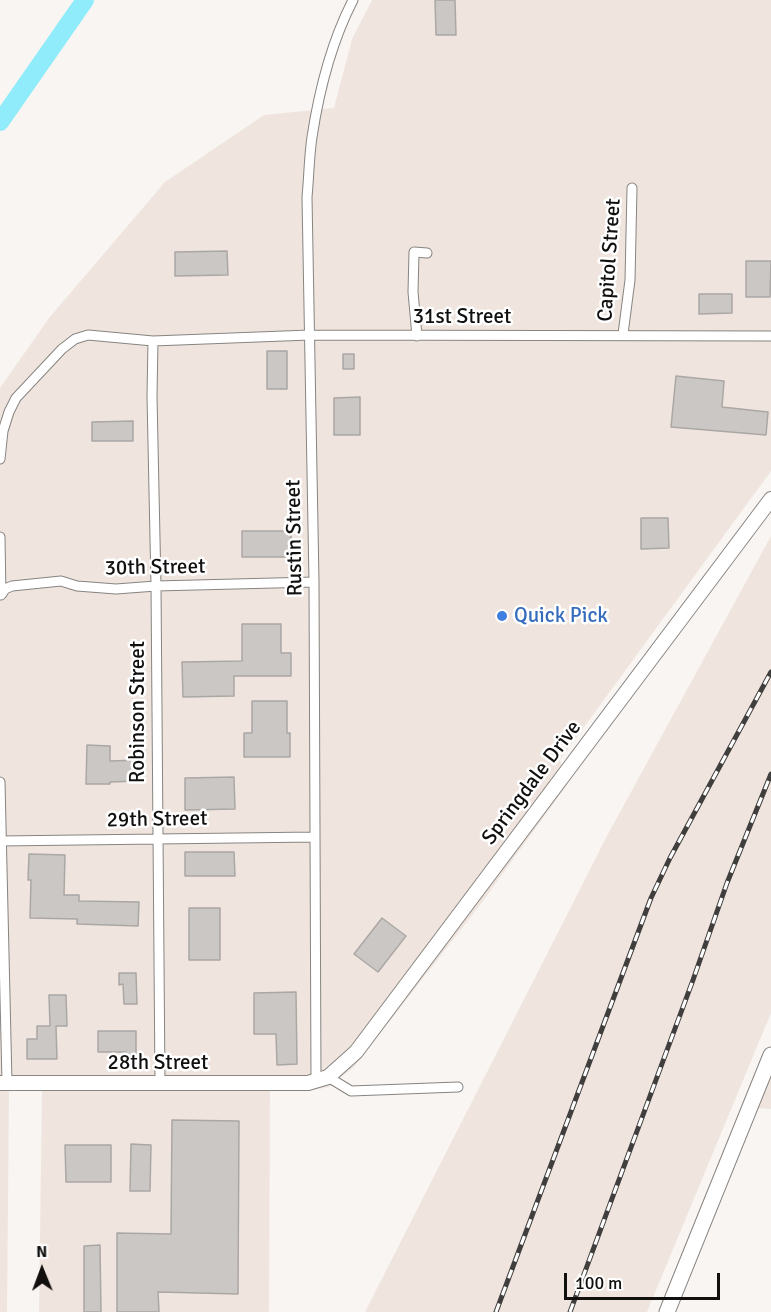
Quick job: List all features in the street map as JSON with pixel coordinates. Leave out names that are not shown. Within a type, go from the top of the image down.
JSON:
[{"type":"main road","points":[[667,1312],[766,1081],[771,1055]]},
{"type":"street","name":"Rustin Street","points":[[322,1079],[315,837],[314,582],[307,197],[312,137],[325,78],[343,21],[353,0]]},
{"type":"street","name":"Capitol Street","points":[[623,334],[630,280],[632,188]]},
{"type":"street","points":[[417,336],[413,292],[414,252],[427,252]]},
{"type":"street","name":"31st Street","points":[[0,459],[3,431],[16,398],[62,349],[75,339],[88,335],[153,341],[310,335],[771,336]]},
{"type":"street","name":"Robinson Street","points":[[153,341],[160,1084]]},
{"type":"street","name":"Springdale Drive","points":[[322,1079],[356,1052],[771,499]]},
{"type":"street","points":[[0,537],[1,595]]},
{"type":"street","name":"30th Street","points":[[1,595],[4,589],[12,586],[62,581],[77,586],[117,589],[314,582]]},
{"type":"street","points":[[0,782],[4,1083]]},
{"type":"street","name":"29th Street","points":[[0,841],[315,837]]},
{"type":"street","points":[[322,1079],[351,1091],[458,1087]]},
{"type":"street","name":"28th Street","points":[[4,1083],[160,1084],[322,1079]]},
{"type":"shaded area","points":[[372,0],[771,0],[771,471],[560,760],[567,785],[480,905],[354,1067],[329,1087],[307,1091],[270,1091],[269,1312],[39,1312],[42,1091],[9,1091],[7,1312],[0,1312],[0,388],[49,318],[165,182],[264,115],[334,108],[352,39]]},
{"type":"shaded area","points":[[771,536],[771,1013],[647,1312],[365,1312],[608,834]]},
{"type":"shaded area","points":[[771,1074],[771,1109],[757,1108]]},
{"type":"building","points":[[435,0],[455,0],[456,35],[436,35]]},
{"type":"building","points":[[227,251],[228,275],[175,276],[175,252]]},
{"type":"building","points":[[746,261],[771,261],[770,297],[746,297]]},
{"type":"building","points":[[699,294],[732,294],[732,313],[699,314]]},
{"type":"building","points":[[267,351],[287,351],[287,389],[267,389]]},
{"type":"building","points":[[343,354],[354,354],[354,369],[343,369]]},
{"type":"building","points":[[676,376],[724,381],[722,407],[768,412],[766,435],[671,427]]},
{"type":"building","points":[[360,397],[360,435],[334,435],[334,398]]},
{"type":"building","points":[[133,421],[133,441],[92,441],[92,422]]},
{"type":"building","points":[[641,518],[668,518],[669,548],[641,549]]},
{"type":"building","points":[[242,531],[291,531],[291,557],[242,557]]},
{"type":"building","points":[[242,624],[281,624],[281,653],[291,653],[291,676],[234,676],[234,696],[183,697],[182,662],[242,661]]},
{"type":"building","points":[[252,701],[287,701],[290,757],[244,757],[244,733],[252,733]]},
{"type":"building","points":[[87,745],[110,746],[110,761],[139,760],[140,781],[86,784]]},
{"type":"building","points":[[234,777],[235,809],[185,810],[185,778]]},
{"type":"building","points":[[185,852],[234,852],[235,876],[185,876]]},
{"type":"building","points":[[29,854],[65,855],[64,895],[79,895],[79,901],[139,902],[138,926],[77,924],[77,919],[30,918]]},
{"type":"building","points":[[189,908],[220,908],[220,960],[189,960]]},
{"type":"building","points":[[382,918],[406,936],[378,972],[354,954]]},
{"type":"building","points":[[119,973],[136,973],[137,1004],[124,1004],[123,984],[119,985]]},
{"type":"building","points":[[296,992],[297,1064],[277,1065],[276,1034],[254,1034],[254,993]]},
{"type":"building","points":[[49,995],[66,995],[67,1026],[56,1026],[57,1059],[27,1059],[27,1039],[37,1039],[37,1026],[50,1026]]},
{"type":"building","points":[[98,1031],[136,1031],[136,1059],[126,1059],[126,1052],[98,1052]]},
{"type":"building","points":[[172,1120],[239,1121],[238,1294],[158,1292],[159,1312],[117,1312],[117,1233],[171,1234]]},
{"type":"building","points":[[131,1144],[151,1145],[150,1191],[130,1191]]},
{"type":"building","points":[[65,1145],[111,1145],[111,1182],[66,1182]]},
{"type":"building","points":[[100,1245],[101,1312],[84,1312],[84,1246]]},
{"type":"waterway","points":[[0,122],[85,0]]},
{"type":"railway","points":[[496,1312],[651,898],[670,858],[771,672]]},
{"type":"railway","points":[[570,1312],[727,883],[771,774]]},
{"type":"place","name":"Quick Pick","points":[[502,616]]}]
